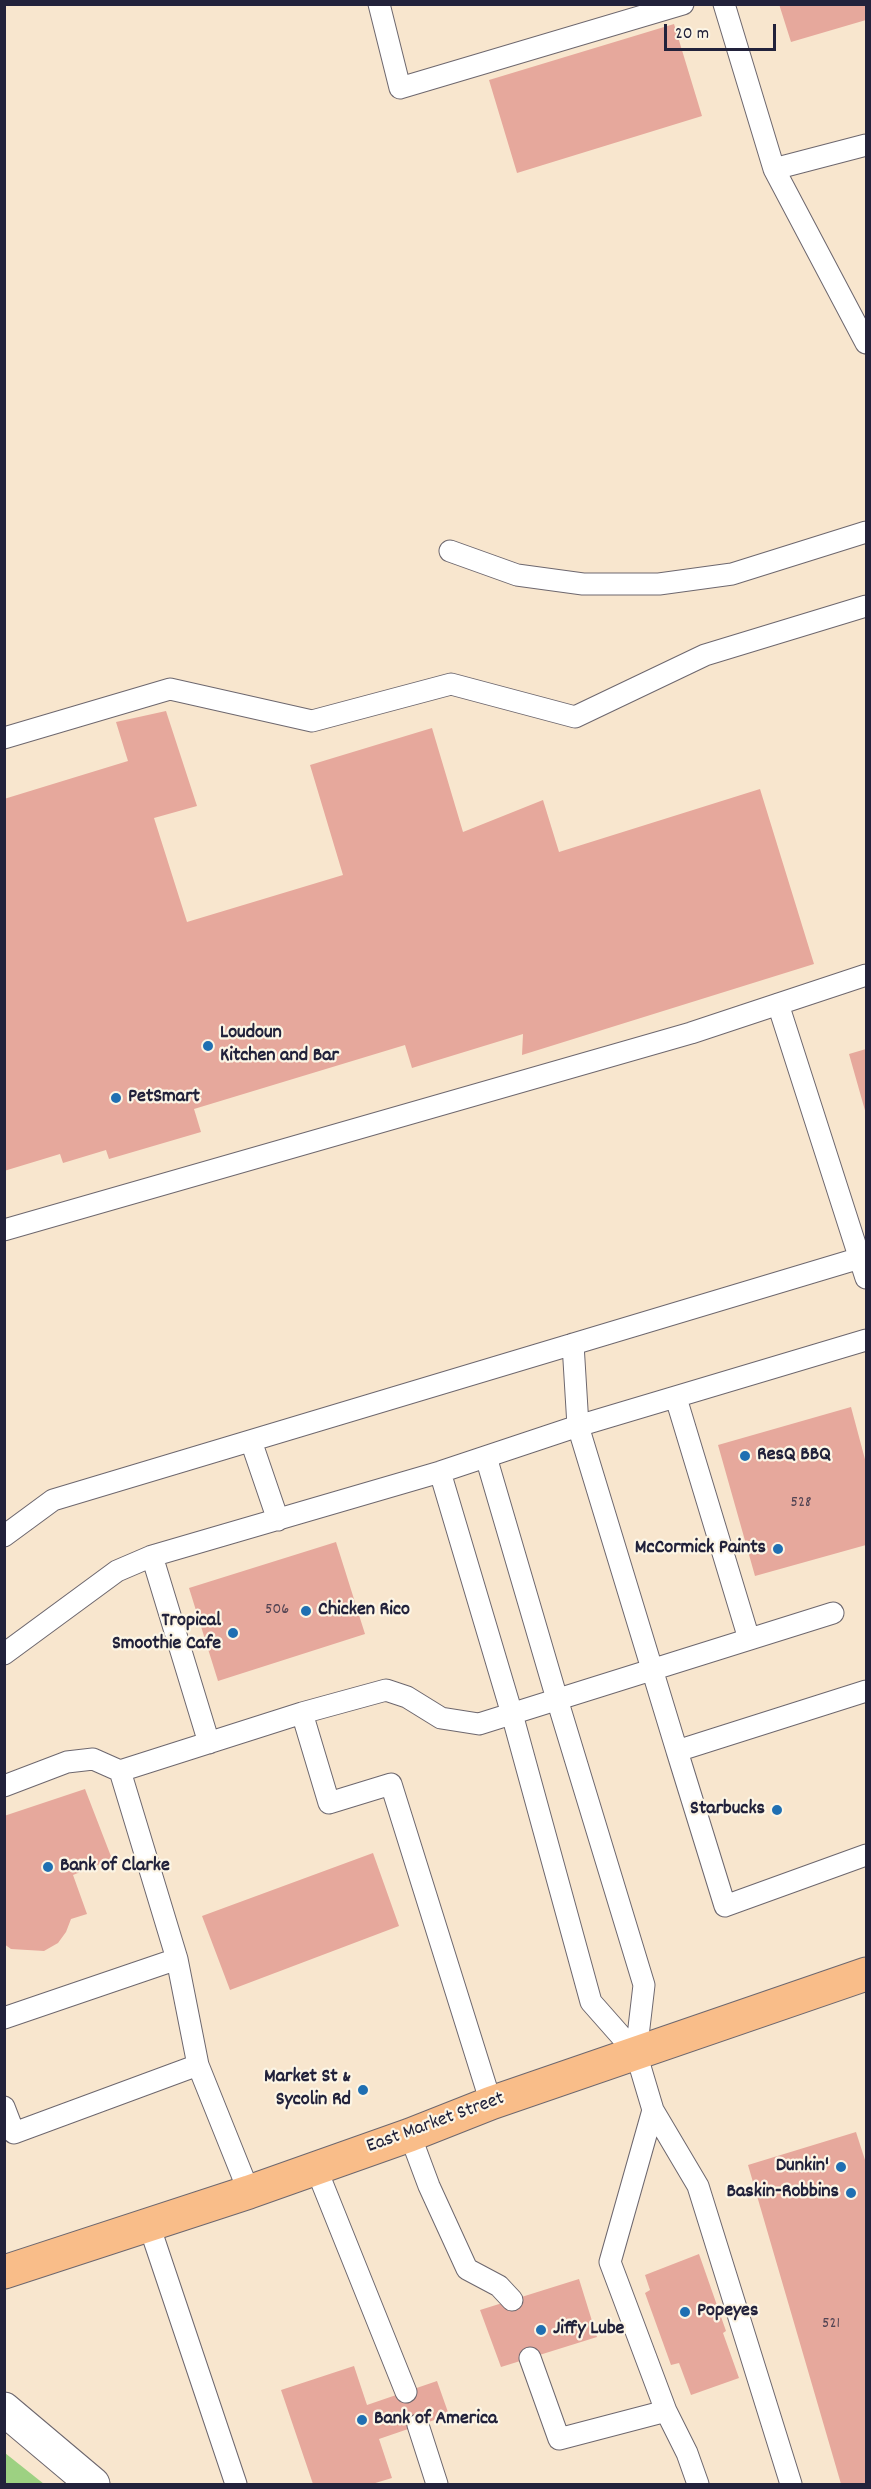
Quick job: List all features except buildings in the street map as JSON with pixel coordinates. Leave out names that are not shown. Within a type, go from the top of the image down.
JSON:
[{"type":"main road","name":"East Market Street","points":[[4,2272],[249,2192],[410,2135],[491,2103],[867,1974]]},
{"type":"street","points":[[4,2409],[93,2484]]},
{"type":"lane","points":[[379,4],[400,88],[683,4]]},
{"type":"lane","points":[[724,4],[774,168],[867,343]]},
{"type":"lane","points":[[774,168],[867,145]]},
{"type":"lane","points":[[450,551],[517,575],[583,584],[659,584],[732,574],[867,532]]},
{"type":"lane","points":[[4,738],[170,689],[312,721],[451,684],[575,717],[705,655],[867,606]]},
{"type":"lane","points":[[4,1230],[691,1033],[867,975]]},
{"type":"lane","points":[[4,1536],[53,1500],[573,1344],[863,1268],[778,1004]]},
{"type":"lane","points":[[4,1654],[117,1571],[152,1556],[440,1472],[578,1426],[867,1340]]},
{"type":"lane","points":[[573,1344],[578,1426],[725,1906],[867,1855]]},
{"type":"lane","points":[[676,1398],[748,1639]]},
{"type":"lane","points":[[251,1441],[278,1520]]},
{"type":"lane","points":[[486,1457],[556,1699],[644,1985],[636,2053],[653,2110],[698,2186],[791,2484]]},
{"type":"lane","points":[[440,1472],[512,1714],[591,2002],[636,2053]]},
{"type":"lane","points":[[152,1556],[209,1743]]},
{"type":"lane","points":[[4,1786],[67,1762],[93,1759],[120,1771],[302,1713],[386,1690],[407,1697],[441,1718],[479,1724],[833,1613]]},
{"type":"lane","points":[[677,1751],[867,1691]]},
{"type":"lane","points":[[302,1713],[329,1803],[391,1784],[491,2103]]},
{"type":"lane","points":[[120,1771],[177,1959],[198,2065],[249,2192]]},
{"type":"lane","points":[[4,2018],[177,1959]]},
{"type":"lane","points":[[4,2108],[14,2133],[198,2065]]},
{"type":"lane","points":[[653,2110],[610,2262],[666,2411],[687,2453],[698,2484]]},
{"type":"lane","points":[[410,2135],[429,2186],[466,2269],[499,2286],[512,2300]]},
{"type":"lane","points":[[316,2168],[406,2392]]},
{"type":"lane","points":[[149,2225],[165,2280],[236,2484]]},
{"type":"lane","points":[[530,2358],[559,2439],[666,2411]]},
{"type":"lane","points":[[418,2425],[437,2484]]},
{"type":"green space","points":[[5,2453],[44,2484],[5,2484]]},
{"type":"place","name":"Loudoun Kitchen and Bar","points":[[208,1046]]},
{"type":"place","name":"PetSmart","points":[[116,1098]]},
{"type":"place","name":"ResQ BBQ","points":[[745,1456]]},
{"type":"place","name":"McCormick Paints","points":[[778,1549]]},
{"type":"place","name":"Chicken Rico","points":[[306,1611]]},
{"type":"place","name":"Tropical Smoothie Cafe","points":[[233,1633]]},
{"type":"place","name":"Starbucks","points":[[777,1810]]},
{"type":"place","name":"Bank of Clarke","points":[[48,1867]]},
{"type":"place","name":"Market St & Sycolin Rd","points":[[363,2090]]},
{"type":"place","name":"Dunkin'","points":[[841,2167]]},
{"type":"place","name":"Baskin-Robbins","points":[[851,2193]]},
{"type":"place","name":"Popeyes","points":[[685,2312]]},
{"type":"place","name":"Jiffy Lube","points":[[541,2330]]},
{"type":"place","name":"Bank of America","points":[[362,2420]]}]
